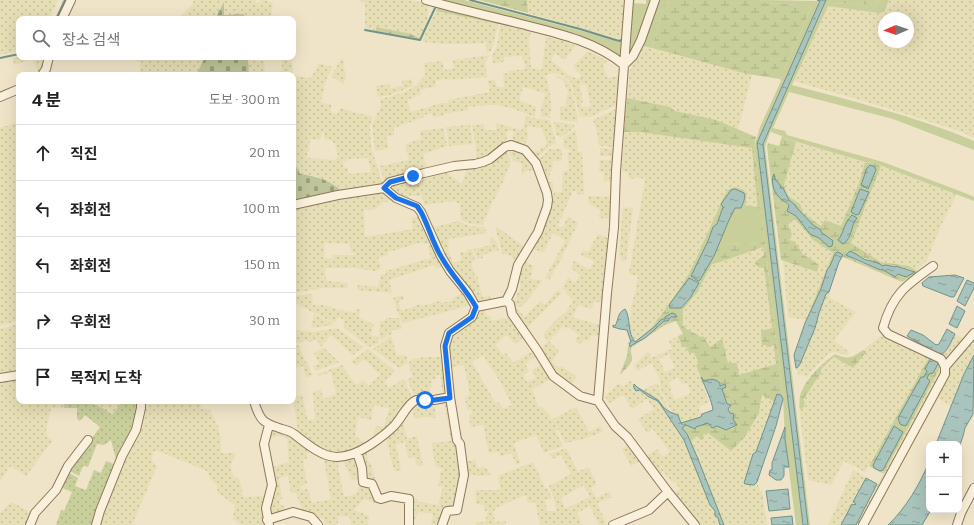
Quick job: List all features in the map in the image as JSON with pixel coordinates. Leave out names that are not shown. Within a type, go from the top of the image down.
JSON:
[{"type":"street","points":[[63,16],[71,0]]},
{"type":"street","points":[[426,0],[560,34],[586,43],[613,56],[624,65]]},
{"type":"street","points":[[629,0],[616,171],[614,227],[606,293],[598,401],[615,426],[627,437],[695,525]]},
{"type":"street","points":[[624,65],[633,56],[642,40],[655,0]]},
{"type":"street","points":[[44,72],[48,60]]},
{"type":"street","points":[[0,97],[16,90]]},
{"type":"street","points":[[296,204],[338,195],[384,188],[390,182],[424,173],[454,166],[479,163],[490,159],[505,147],[511,145],[525,150],[536,162],[548,200],[538,232],[518,264],[512,289],[506,301]]},
{"type":"street","points":[[384,188],[396,198],[417,206],[441,256],[450,271],[468,293],[476,307]]},
{"type":"street","points":[[863,525],[945,374],[945,367],[941,359],[888,334],[883,328],[892,303],[901,291],[908,284],[933,266]]},
{"type":"street","points":[[506,301],[510,304],[512,314],[553,376],[580,396],[598,401]]},
{"type":"street","points":[[476,307],[506,301]]},
{"type":"street","points":[[442,525],[447,511],[457,510],[464,475],[460,444],[457,440],[450,398],[445,346],[449,333],[472,317],[476,307]]},
{"type":"street","points":[[945,367],[974,333]]},
{"type":"street","points":[[0,378],[16,375]]},
{"type":"street","points":[[255,404],[262,420],[289,431],[307,445],[326,455],[340,458],[357,452],[387,433],[413,401],[450,398]]},
{"type":"street","points":[[96,525],[122,456],[136,430],[142,408],[141,404]]},
{"type":"street","points":[[269,424],[264,444],[272,485],[266,508],[268,522],[293,512],[311,517],[318,525]]},
{"type":"street","points":[[30,525],[35,513],[56,490],[68,466],[88,440]]},
{"type":"street","points":[[357,452],[362,468],[363,482],[372,484],[378,498],[381,499],[392,496],[409,499],[409,525]]},
{"type":"street","points":[[957,525],[961,513],[974,488]]},
{"type":"street","points":[[613,525],[649,510],[668,492]]},
{"type":"shaded area","points":[[0,0],[58,0],[50,16],[16,16],[16,52],[0,55]]},
{"type":"shaded area","points":[[194,0],[255,0],[257,4],[261,0],[266,0],[273,4],[271,16],[244,16],[244,14],[224,15],[223,3],[216,16],[181,16],[192,5]]},
{"type":"shaded area","points":[[359,0],[411,0],[428,4],[428,21],[420,38],[407,33],[376,27],[376,31],[365,28],[365,3]]},
{"type":"shaded area","points":[[527,0],[625,0],[621,39],[528,13]]},
{"type":"shaded area","points":[[889,0],[974,0],[974,138],[962,132],[887,108],[794,81],[828,6],[848,8],[886,8]]},
{"type":"shaded area","points":[[436,11],[498,24],[492,50],[487,53],[486,43],[443,44],[422,41]]},
{"type":"shaded area","points":[[500,25],[531,31],[529,40],[531,68],[542,70],[546,37],[575,44],[565,60],[555,53],[551,60],[570,76],[578,79],[581,76],[573,66],[588,51],[607,61],[603,66],[608,78],[618,76],[620,78],[618,104],[590,117],[580,117],[571,83],[560,74],[553,73],[545,76],[550,93],[550,118],[541,117],[541,107],[546,94],[523,87],[519,100],[536,107],[535,117],[514,109],[497,105],[468,107],[468,110],[443,114],[443,116],[433,117],[432,113],[394,128],[394,135],[386,137],[389,148],[375,151],[372,125],[381,105],[380,99],[405,92],[417,85],[425,75],[424,63],[442,61],[444,70],[454,68],[453,60],[490,55],[485,62],[487,77],[445,79],[435,81],[436,86],[420,90],[421,94],[407,100],[411,112],[441,103],[448,103],[448,100],[490,92],[488,81],[494,79],[497,87],[504,87],[503,74],[508,73],[508,71],[526,69],[522,56],[504,57],[504,62],[493,63],[492,56],[497,46]],"holes":[[[586,84],[591,106],[582,108],[580,103],[583,102],[580,85]]]},
{"type":"shaded area","points":[[642,46],[752,75],[738,130],[675,111],[670,107],[627,98],[630,71]]},
{"type":"shaded area","points":[[16,57],[16,60],[29,60],[14,65],[13,58]]},
{"type":"shaded area","points":[[341,59],[343,59],[346,79],[343,84],[331,76]]},
{"type":"shaded area","points":[[33,60],[46,60],[41,72],[39,72]]},
{"type":"shaded area","points":[[204,60],[198,72],[139,72],[141,62],[135,61]]},
{"type":"shaded area","points":[[248,60],[264,61],[265,72],[249,72]]},
{"type":"shaded area","points":[[282,60],[292,60],[293,72],[279,72],[282,68]]},
{"type":"shaded area","points":[[319,63],[333,67],[326,80],[321,102],[331,105],[331,112],[338,114],[340,108],[373,117],[370,125],[371,147],[383,185],[342,192],[337,186],[316,176],[300,174],[296,166],[296,75],[311,78]],"holes":[[[324,132],[324,139],[331,140],[335,144],[338,156],[335,160],[308,158],[307,152],[309,151],[310,139],[320,140],[322,133]],[[368,158],[371,172],[348,174],[348,168],[343,168],[343,162],[347,161],[347,159]]]},
{"type":"shaded area","points":[[553,75],[567,80],[571,86],[578,118],[577,122],[560,120],[560,107],[566,106],[568,91],[563,80]]},
{"type":"shaded area","points":[[412,79],[413,86],[390,95],[378,97],[376,86],[390,84],[390,88],[403,86],[402,81]]},
{"type":"shaded area","points":[[618,108],[614,147],[599,146],[597,131],[593,120]]},
{"type":"shaded area","points":[[527,115],[532,118],[550,120],[556,143],[549,147],[536,159],[530,152],[540,151],[540,148],[546,147],[546,137],[544,137],[542,128],[527,126],[528,139],[526,140],[525,148],[512,143],[514,131],[507,131],[506,145],[476,162],[476,147],[472,125],[484,124],[485,130],[497,130],[496,123],[522,130]]},
{"type":"shaded area","points":[[554,122],[574,124],[574,128],[560,138],[556,135]]},
{"type":"shaded area","points":[[15,123],[16,125],[16,321],[0,326],[0,128]]},
{"type":"shaded area","points":[[470,125],[473,144],[449,146],[446,127]]},
{"type":"shaded area","points":[[444,128],[447,146],[423,154],[427,170],[385,184],[380,166],[409,160],[405,144],[421,139],[420,131]]},
{"type":"shaded area","points":[[576,129],[578,152],[582,151],[584,195],[573,191],[558,225],[562,228],[568,217],[578,223],[559,263],[549,280],[545,278],[565,241],[553,233],[543,253],[531,247],[541,234],[550,211],[554,192],[562,193],[563,171],[569,171],[568,152],[571,152],[563,147],[563,138]]},
{"type":"shaded area","points":[[624,132],[640,132],[752,147],[758,207],[745,205],[724,196],[706,240],[686,279],[649,331],[635,342],[630,329],[631,307],[638,276],[629,274],[645,179],[634,177],[634,179],[629,179],[628,172],[622,171]]},
{"type":"shaded area","points":[[796,142],[865,162],[859,183],[841,226],[826,220],[821,227],[803,213],[798,203],[788,195],[784,185]]},
{"type":"shaded area","points":[[513,148],[524,153],[536,170],[527,171],[522,174],[522,163],[513,161],[508,149]]},
{"type":"shaded area","points":[[600,148],[615,149],[613,182],[603,181],[604,172],[599,171],[600,160],[610,160],[611,156],[600,156]]},
{"type":"shaded area","points":[[506,149],[511,162],[483,225],[471,224],[461,220],[460,204],[454,201],[424,205],[422,196],[409,196],[408,201],[395,196],[387,187],[414,178],[415,183],[422,183],[422,180],[428,178],[429,174],[444,171],[462,184],[467,167],[475,169]]},
{"type":"shaded area","points":[[550,149],[562,149],[562,161],[553,161],[552,171],[550,172],[549,182],[553,182],[553,191],[551,192],[538,160]]},
{"type":"shaded area","points":[[881,166],[957,194],[943,221],[927,260],[917,270],[909,266],[882,262],[850,243]]},
{"type":"shaded area","points":[[383,191],[387,193],[390,201],[384,202],[375,209],[364,210],[365,237],[413,229],[411,218],[422,216],[433,242],[424,244],[423,242],[388,252],[388,255],[378,258],[381,268],[376,271],[354,267],[325,268],[326,281],[348,283],[347,288],[323,288],[296,292],[296,206]],"holes":[[[325,243],[350,244],[351,253],[355,253],[355,255],[333,255],[332,259],[325,258]]]},
{"type":"shaded area","points":[[588,196],[613,197],[611,219],[599,218],[600,210],[588,203]]},
{"type":"shaded area","points":[[623,207],[633,208],[626,261],[621,261],[621,257],[619,256]]},
{"type":"shaded area","points":[[795,219],[813,240],[833,253],[806,320],[788,317],[783,261],[817,272],[819,266],[803,254],[789,240],[788,225]]},
{"type":"shaded area","points":[[458,221],[469,226],[485,227],[486,233],[449,239],[448,249],[453,263],[461,260],[460,252],[467,252],[467,249],[472,249],[475,260],[471,263],[475,276],[477,275],[482,297],[490,296],[491,302],[476,304],[450,268],[431,226],[435,227]]},
{"type":"shaded area","points":[[497,227],[526,248],[517,261],[509,255],[502,254],[495,228]]},
{"type":"shaded area","points":[[598,234],[610,239],[602,302],[594,302],[592,309],[578,305],[573,318],[601,325],[599,336],[590,335],[589,341],[583,340],[580,345],[575,340],[579,336],[568,327],[566,329],[564,326],[549,341],[559,351],[552,362],[559,368],[562,366],[577,377],[570,386],[556,375],[541,350],[548,341],[543,335],[556,320],[567,311],[573,300],[566,293],[566,291],[562,289],[568,277],[575,283],[580,275],[571,268],[574,261],[590,270],[594,261],[581,255],[583,250],[588,252]]},
{"type":"shaded area","points":[[490,236],[496,241],[499,250],[482,255],[483,258],[477,259],[474,249],[491,245]]},
{"type":"shaded area","points":[[434,245],[443,266],[437,269],[434,265],[389,280],[392,293],[357,290],[358,285],[378,287],[381,275],[386,274],[386,271],[431,258],[428,246]]},
{"type":"shaded area","points":[[763,246],[764,255],[759,258],[758,267],[764,267],[772,328],[763,345],[774,345],[776,365],[739,375],[728,363],[722,340],[710,347],[701,337],[683,327],[683,312],[697,293],[712,264]]},
{"type":"shaded area","points":[[524,261],[534,266],[530,279],[542,280],[536,290],[534,290],[532,295],[520,308],[514,305],[516,296],[521,287],[518,279]]},
{"type":"shaded area","points":[[557,290],[562,293],[526,329],[513,310],[516,308],[525,317],[540,301],[545,305]]},
{"type":"shaded area","points":[[466,292],[471,304],[403,323],[393,298],[403,295],[404,299],[398,302],[402,311],[420,304],[421,306],[440,301],[442,303],[450,301],[456,296]]},
{"type":"shaded area","points":[[829,292],[830,298],[856,312],[834,340],[849,352],[847,355],[835,352],[830,353],[807,377],[798,374],[796,368],[800,364],[815,328],[826,294]]},
{"type":"shaded area","points":[[312,294],[313,305],[324,305],[355,313],[357,309],[360,310],[359,318],[374,324],[371,335],[378,337],[379,343],[369,347],[343,327],[345,320],[338,317],[334,323],[296,304],[296,296]]},
{"type":"shaded area","points":[[484,308],[486,316],[491,316],[491,321],[511,317],[524,337],[515,344],[507,335],[496,345],[503,355],[506,353],[513,363],[533,351],[536,356],[525,364],[529,371],[523,375],[527,382],[536,378],[532,370],[542,364],[551,379],[532,389],[539,408],[541,406],[549,414],[551,420],[576,407],[589,432],[600,426],[603,432],[580,440],[565,443],[558,429],[556,431],[563,446],[544,453],[536,435],[514,443],[520,463],[517,465],[511,453],[500,457],[499,452],[489,453],[483,425],[471,427],[469,415],[472,414],[471,409],[467,410],[465,397],[470,394],[464,365],[452,367],[451,359],[447,359],[448,341],[451,333],[480,309]],"holes":[[[483,355],[501,383],[512,405],[503,409],[499,402],[496,403],[492,397],[472,362]]]},
{"type":"shaded area","points":[[314,314],[328,321],[334,325],[311,328]]},
{"type":"shaded area","points":[[386,318],[399,318],[402,329],[392,330],[392,334],[388,335],[381,341],[379,335],[380,321],[385,321]]},
{"type":"shaded area","points":[[16,325],[16,373],[0,376],[0,329]]},
{"type":"shaded area","points":[[337,328],[363,347],[353,355],[331,335],[321,347],[317,340],[310,342],[306,340],[299,343],[296,342],[296,330],[314,332]]},
{"type":"shaded area","points":[[955,334],[962,339],[952,358],[949,360],[940,355],[947,349]]},
{"type":"shaded area","points":[[882,335],[929,357],[865,472],[844,461],[831,485],[808,480],[799,408],[801,409],[803,400],[821,373],[821,369],[834,357],[853,368],[866,352],[863,350]]},
{"type":"shaded area","points":[[391,336],[397,356],[406,355],[408,363],[399,368],[372,348],[378,346]]},
{"type":"shaded area","points":[[678,336],[682,347],[686,347],[694,353],[698,359],[699,363],[696,365],[709,402],[700,406],[699,409],[702,414],[701,417],[681,423],[678,415],[672,413],[660,387],[659,378],[652,363],[637,371],[634,365],[648,352],[652,357],[672,349],[669,341]],"holes":[[[669,354],[675,368],[665,372],[659,359]],[[678,377],[682,385],[687,383],[691,393],[675,400],[670,390],[672,389],[669,382]]]},
{"type":"shaded area","points":[[974,336],[974,355],[964,374],[951,406],[936,397],[954,363]]},
{"type":"shaded area","points":[[296,345],[299,346],[312,376],[306,377],[303,366],[296,368]]},
{"type":"shaded area","points":[[324,348],[339,362],[316,371],[313,366],[319,364],[314,353]]},
{"type":"shaded area","points":[[368,349],[395,371],[384,382],[387,386],[390,387],[404,379],[413,399],[392,427],[373,439],[376,426],[384,427],[389,408],[374,405],[371,420],[358,417],[355,435],[365,445],[356,451],[332,455],[295,433],[298,431],[294,404],[296,404],[296,396],[302,395],[308,420],[315,419],[313,392],[321,390],[324,399],[336,394],[331,372],[319,376],[318,374],[342,365],[356,385],[363,380],[369,386],[380,375],[364,359],[356,366],[352,361]]},
{"type":"shaded area","points":[[444,357],[448,397],[443,398],[440,375],[437,375],[437,378],[431,380],[432,387],[429,388],[430,392],[426,393],[426,398],[416,399],[407,379],[413,377],[408,363],[413,359]]},
{"type":"shaded area","points":[[942,364],[943,371],[900,452],[896,450]]},
{"type":"shaded area","points":[[16,378],[16,404],[64,404],[64,408],[51,408],[46,431],[49,438],[53,440],[26,476],[10,466],[0,482],[0,381]]},
{"type":"shaded area","points":[[630,381],[634,384],[636,391],[640,390],[649,397],[658,401],[684,440],[720,525],[700,525],[675,493],[680,489],[674,481],[672,482],[663,471],[660,474],[646,456],[657,449],[663,457],[670,452],[653,429],[647,433],[638,419],[654,409],[647,399],[632,409],[623,395],[610,403],[605,397],[619,383],[623,387]]},
{"type":"shaded area","points":[[657,383],[670,412],[664,408],[658,400],[643,390]]},
{"type":"shaded area","points":[[763,395],[775,402],[756,453],[753,454],[746,474],[754,485],[757,482],[760,491],[762,491],[767,525],[724,525],[691,444],[693,439],[698,435],[708,433],[731,450],[744,438],[759,413]]},
{"type":"shaded area","points":[[444,400],[449,400],[462,475],[456,510],[447,508],[441,525],[431,525],[433,514],[418,512],[415,520],[409,519],[410,499],[415,498],[420,502],[438,505],[443,487],[438,486],[441,471],[444,469],[435,466],[432,443],[451,441]]},
{"type":"shaded area","points":[[415,401],[434,403],[436,418],[414,418],[413,410],[409,409]]},
{"type":"shaded area","points":[[95,404],[139,404],[112,415],[102,407]]},
{"type":"shaded area","points":[[142,404],[200,404],[201,409],[210,410],[218,426],[221,440],[221,453],[236,453],[231,464],[231,470],[234,476],[240,480],[243,497],[267,496],[263,512],[265,525],[241,525],[233,519],[235,505],[218,493],[217,486],[210,478],[207,471],[161,452],[154,451],[151,461],[157,466],[132,525],[97,525]]},
{"type":"shaded area","points":[[403,421],[407,439],[417,436],[423,466],[416,465],[415,457],[408,458],[405,442],[396,444],[401,470],[395,471],[386,437]]},
{"type":"shaded area","points":[[271,427],[289,434],[299,445],[308,449],[307,458],[303,460],[307,484],[300,486],[302,490],[308,489],[312,503],[331,499],[323,455],[339,461],[338,467],[344,497],[356,494],[360,483],[371,485],[377,502],[375,503],[364,499],[354,510],[369,516],[368,525],[351,525],[350,517],[338,516],[338,525],[325,525],[323,518],[316,519],[302,512],[296,493],[291,493],[288,476],[279,478],[282,499],[279,500],[281,506],[284,505],[286,513],[269,518],[270,468],[289,462],[287,438],[278,436],[269,438]]},
{"type":"shaded area","points":[[627,446],[640,461],[631,466],[622,449]]},
{"type":"shaded area","points":[[566,448],[578,472],[588,467],[597,484],[591,488],[596,498],[609,492],[612,497],[597,503],[607,525],[599,525],[590,506],[577,513],[582,525],[540,525],[535,502],[528,503],[526,495],[495,508],[493,511],[495,522],[506,521],[506,525],[476,525],[476,522],[485,522],[488,510],[485,511],[484,505],[476,504],[475,490],[500,490],[498,476],[533,462],[545,488],[548,488],[552,499],[545,500],[547,511],[556,511],[554,498],[549,486],[571,474],[561,455],[552,459],[550,454]],"holes":[[[584,485],[590,497],[565,509],[561,498]]]},
{"type":"shaded area","points":[[366,450],[376,484],[364,480],[359,454]]},
{"type":"shaded area","points":[[356,456],[361,480],[352,480],[344,462],[346,458]]},
{"type":"shaded area","points":[[892,457],[896,459],[862,525],[856,525]]},
{"type":"shaded area","points":[[475,460],[478,468],[485,467],[489,471],[490,475],[479,476],[466,473],[464,462]]},
{"type":"shaded area","points":[[853,470],[866,477],[841,525],[828,525]]},
{"type":"shaded area","points":[[11,502],[27,510],[29,514],[28,525],[0,525],[0,514]]},
{"type":"green space","points":[[441,0],[464,0],[623,42],[622,55],[619,56],[585,40]]},
{"type":"green space","points":[[479,0],[527,0],[528,13]]},
{"type":"green space","points":[[631,0],[635,0],[634,3],[646,4],[646,0],[652,0],[640,39],[630,53],[628,52]]},
{"type":"green space","points":[[657,0],[668,0],[669,5],[663,10],[652,48],[642,46]]},
{"type":"green space","points":[[668,0],[759,0],[767,3],[812,6],[780,79],[747,74],[652,48],[663,10],[661,6],[665,5],[667,7],[669,5]]},
{"type":"green space","points":[[759,0],[820,1],[757,143],[803,525],[796,525],[785,439],[783,399],[754,148],[760,127],[812,6],[767,3]]},
{"type":"green space","points":[[826,0],[829,0],[829,3],[874,5],[879,0],[889,0],[884,12],[878,13],[828,6],[792,85],[884,110],[929,124],[974,141],[974,150],[893,119],[789,92],[773,128],[785,131],[787,135],[883,162],[965,193],[974,197],[974,201],[874,163],[865,162],[784,138],[783,134],[771,130],[765,147],[810,525],[808,525],[763,144]]},
{"type":"green space","points":[[829,0],[879,0],[874,5],[829,3]]},
{"type":"green space","points":[[224,2],[224,15],[244,14],[244,16],[217,16]]},
{"type":"green space","points":[[438,6],[499,21],[498,24],[436,11]]},
{"type":"green space","points":[[376,27],[407,33],[420,38],[417,39],[376,31]]},
{"type":"green space","points":[[204,60],[248,60],[249,72],[198,72]]},
{"type":"green space","points":[[627,98],[670,107],[675,111],[716,120],[756,137],[754,148],[783,399],[781,395],[777,394],[775,402],[762,395],[759,413],[744,438],[731,451],[708,433],[703,435],[704,438],[701,440],[697,436],[693,439],[691,444],[687,434],[682,428],[686,425],[696,427],[708,423],[712,428],[717,426],[726,430],[733,428],[733,423],[722,388],[725,387],[725,384],[712,384],[701,378],[696,365],[699,363],[694,353],[689,353],[686,347],[682,347],[678,336],[683,334],[676,321],[665,325],[632,347],[632,360],[620,374],[627,356],[628,346],[630,347],[645,338],[664,321],[668,321],[675,314],[662,319],[649,331],[663,312],[667,310],[680,311],[679,316],[682,324],[688,330],[701,337],[703,336],[710,347],[722,339],[728,363],[737,363],[739,375],[776,364],[774,345],[767,347],[766,345],[762,345],[761,331],[772,328],[764,268],[758,267],[755,263],[764,255],[763,247],[717,263],[714,256],[718,244],[761,243],[752,148],[640,132],[624,132]]},
{"type":"green space","points":[[771,130],[783,134],[784,138],[796,142],[784,185],[788,195],[800,204],[803,213],[821,226],[825,220],[841,226],[859,183],[865,162],[874,163],[881,166],[851,243],[881,262],[909,266],[919,272],[902,282],[843,257],[843,255],[835,254],[805,323],[833,253],[813,240],[795,219],[788,225],[792,234],[789,240],[795,242],[803,254],[819,265],[817,272],[781,260],[767,147],[768,143],[779,146],[782,136],[771,132]],"holes":[[[775,176],[780,188],[785,191],[789,200],[813,225],[833,241],[829,247],[819,238],[810,234],[796,216],[791,214],[787,203],[783,201],[775,192]],[[869,192],[859,214],[856,215],[853,214],[854,204],[858,195]],[[849,217],[857,218],[852,225],[849,239],[838,240],[843,233]],[[859,255],[880,264],[882,267],[898,266],[915,272],[897,274],[889,273],[882,268],[881,270],[878,269],[853,258]]]},
{"type":"green space","points":[[296,166],[300,174],[317,177],[333,184],[342,192],[296,202]]},
{"type":"green space","points":[[734,187],[742,189],[746,192],[745,205],[758,207],[762,243],[718,244],[735,208],[741,208],[745,196],[740,191],[731,190],[717,224],[713,227],[691,276],[698,281],[714,256],[717,263],[712,264],[697,293],[683,310],[683,327],[679,319],[679,314],[667,310],[663,312],[686,279],[728,190]],"holes":[[[689,278],[690,298],[682,307],[669,305]]]},
{"type":"green space","points":[[863,350],[866,352],[853,368],[834,357],[821,369],[821,373],[803,400],[805,402],[804,407],[801,409],[799,408],[802,390],[814,372],[824,362],[835,354],[850,357]]},
{"type":"green space","points":[[929,357],[931,358],[925,369],[927,371],[924,378],[926,379],[929,374],[933,373],[939,362],[942,364],[884,473],[869,466]]},
{"type":"green space","points":[[64,404],[95,404],[112,415],[121,404],[139,405],[133,426],[116,460],[111,440],[104,445],[97,444],[88,467],[83,466],[79,476],[68,470],[100,427],[85,415],[80,421],[77,419],[77,408],[64,408]]},
{"type":"green space","points":[[106,461],[116,465],[92,525],[56,525],[61,510],[64,511],[72,492],[60,487],[68,472],[78,478],[75,486],[86,490],[94,470],[101,473]]},
{"type":"water","points":[[817,0],[826,0],[763,144],[808,525],[803,525],[757,143],[820,1]]},
{"type":"water","points":[[870,165],[875,167],[876,170],[868,189],[861,185],[867,168]]},
{"type":"water","points":[[774,174],[775,179],[781,186],[780,188],[783,188],[789,200],[813,225],[833,241],[832,246],[829,247],[819,238],[810,234],[796,216],[787,211],[789,206],[777,195],[774,188],[772,181]]},
{"type":"water","points":[[735,189],[744,193],[745,197],[741,208],[735,208],[714,256],[698,281],[691,276],[713,227],[717,224],[723,207],[721,204],[731,190]]},
{"type":"water","points":[[860,189],[869,192],[859,214],[856,215],[851,212]]},
{"type":"water","points":[[852,215],[857,218],[848,239],[843,244],[838,240],[847,221]]},
{"type":"water","points":[[850,251],[864,259],[878,263],[882,266],[896,266],[915,272],[906,277],[898,274],[895,277],[882,269],[878,269],[846,255]]},
{"type":"water","points":[[837,252],[843,255],[839,262],[829,292],[826,294],[815,328],[800,364],[796,368],[794,355],[805,323],[821,289],[827,270]]},
{"type":"water","points":[[955,275],[964,278],[954,297],[923,286],[922,283],[929,277]]},
{"type":"water","points":[[689,278],[699,283],[690,298],[681,308],[670,308],[669,305]]},
{"type":"water","points":[[967,280],[974,283],[974,288],[965,306],[957,301]]},
{"type":"water","points":[[957,306],[965,311],[957,328],[949,324]]},
{"type":"water","points":[[625,309],[628,316],[631,334],[635,342],[662,319],[665,319],[665,317],[672,313],[677,317],[671,317],[668,321],[664,321],[645,338],[630,347],[629,343],[631,342],[627,330],[613,327],[613,325],[615,326],[618,316]]},
{"type":"water","points":[[947,329],[955,334],[947,349],[940,355],[907,336],[911,330],[923,335],[936,345],[939,344]]},
{"type":"water","points":[[974,355],[973,414],[965,428],[961,441],[937,441],[964,374]]},
{"type":"water","points":[[931,358],[939,362],[933,373],[929,374],[927,378],[930,381],[907,424],[905,426],[900,424],[898,418],[921,377],[924,377],[927,371],[925,369]]},
{"type":"water","points":[[701,377],[704,381],[711,379],[716,380],[720,383],[720,386],[725,384],[726,387],[722,389],[727,404],[731,405],[728,409],[730,413],[734,414],[733,419],[737,425],[726,430],[717,426],[712,428],[708,423],[696,427],[695,429],[686,425],[682,428],[687,434],[698,459],[724,525],[720,525],[718,518],[715,516],[715,511],[710,505],[684,440],[658,401],[649,397],[640,390],[636,391],[634,388],[634,384],[658,400],[664,408],[678,415],[681,423],[701,417],[702,414],[713,410],[710,398]]},
{"type":"water","points":[[777,394],[781,395],[783,399],[776,426],[757,482],[754,485],[745,484],[744,483],[753,454],[756,452]]},
{"type":"water","points":[[894,426],[903,432],[883,470],[880,471],[874,468],[873,465]]},
{"type":"water","points":[[785,427],[789,467],[784,467],[784,476],[781,480],[776,480],[769,475],[770,470],[772,470],[772,463]]},
{"type":"water","points":[[926,468],[926,513],[929,513],[922,525],[888,525],[901,511]]},
{"type":"water","points":[[866,478],[877,484],[856,525],[841,525],[852,504],[856,504],[853,502]]},
{"type":"water","points":[[788,489],[790,509],[769,511],[766,491]]},
{"type":"water","points":[[792,516],[793,525],[772,525],[771,518]]},
{"type":"waterway","points":[[57,16],[65,0]]},
{"type":"waterway","points":[[470,0],[616,40],[620,41],[622,39]]},
{"type":"waterway","points":[[365,30],[420,40],[435,8]]},
{"type":"waterway","points":[[0,58],[16,55]]},
{"type":"route","points":[[413,176],[390,182],[384,188],[396,198],[417,206],[441,256],[450,271],[468,293],[476,307],[472,317],[449,333],[445,346],[450,398],[425,400]]}]
